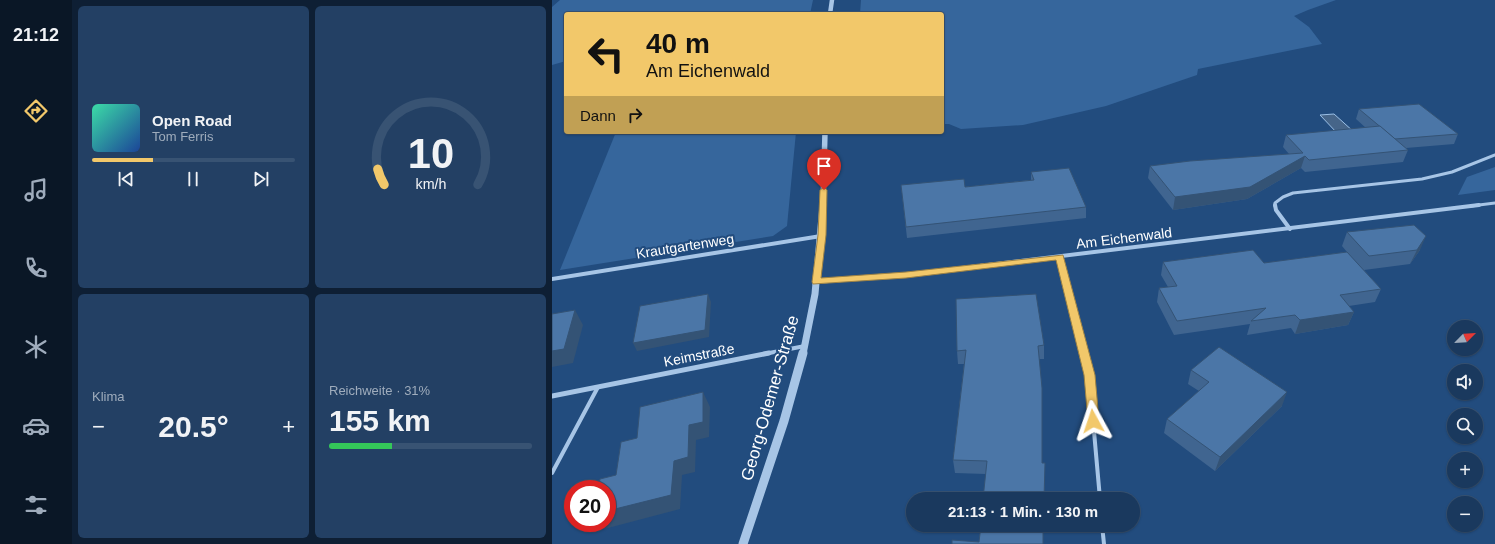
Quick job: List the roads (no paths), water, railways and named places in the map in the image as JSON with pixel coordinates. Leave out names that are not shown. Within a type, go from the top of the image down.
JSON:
[{"type":"street","points":[[830,12],[832,0]]},
{"type":"street","name":"Georg-Odemer-Straße","points":[[743,544],[779,434],[805,346],[822,235],[825,134]]},
{"type":"street","points":[[1290,229],[1276,210],[1275,202],[1283,197],[1293,194],[1422,179],[1452,172],[1495,155]]},
{"type":"street","name":"Am Eichenwald","points":[[816,282],[906,275],[1495,203]]},
{"type":"street","name":"Krautgartenweg","points":[[552,279],[822,235]]},
{"type":"street","name":"Keimstraße","points":[[552,396],[805,346]]},
{"type":"lane","points":[[1060,257],[1089,375],[1099,492]]},
{"type":"lane","points":[[552,472],[598,387]]},
{"type":"lane","points":[[1103,532],[1104,544]]}]
